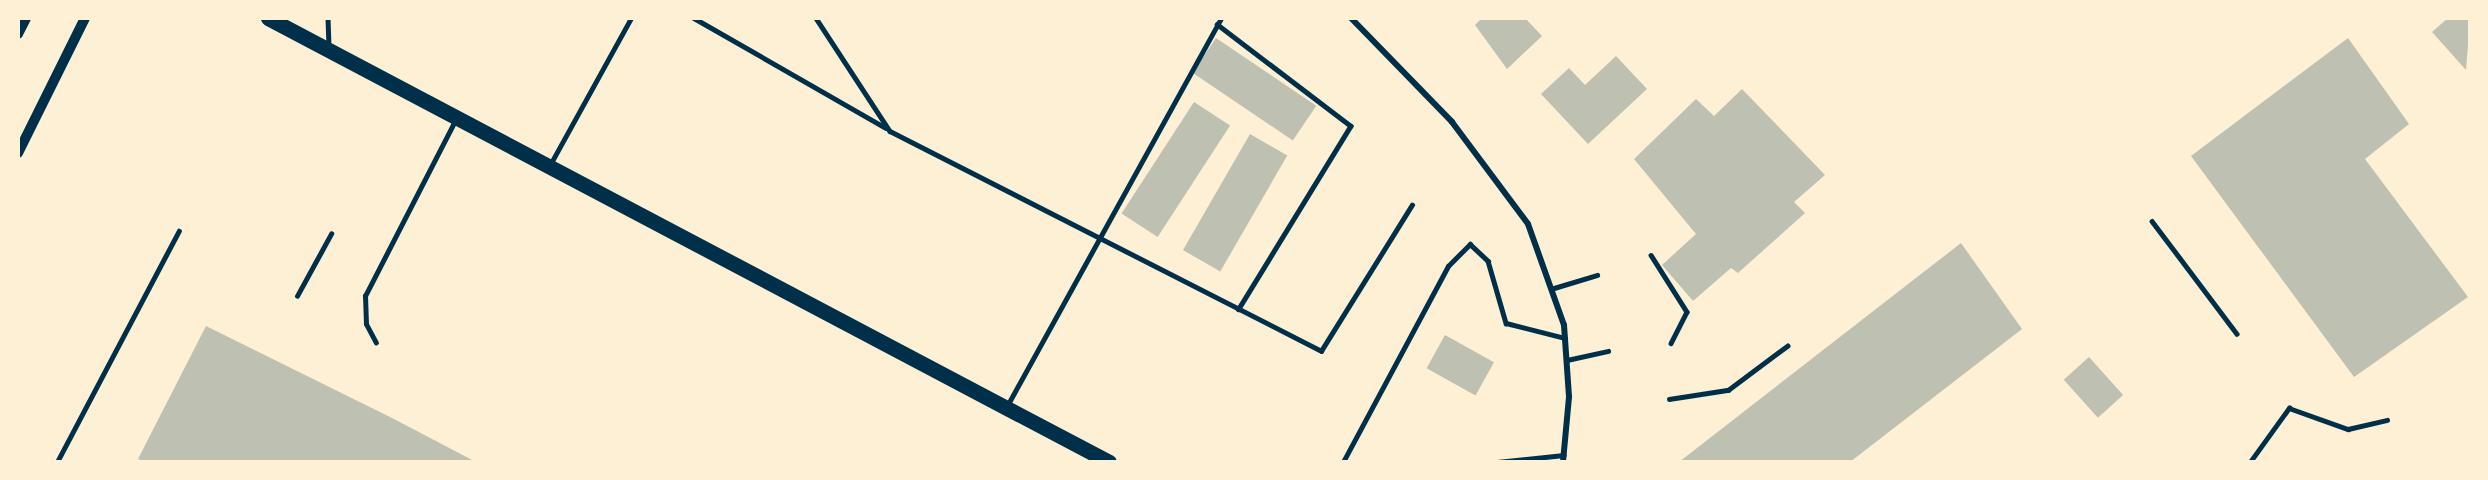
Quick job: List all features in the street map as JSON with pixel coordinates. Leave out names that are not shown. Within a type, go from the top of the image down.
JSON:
[{"type":"main road","points":[[268,18],[455,119],[1109,462]]},
{"type":"street","points":[[18,34],[26,18]]},
{"type":"street","points":[[18,153],[85,18]]},
{"type":"street","points":[[1351,18],[1452,122],[1504,187],[1528,224],[1554,288],[1565,338],[1567,360],[1563,459]]},
{"type":"lane","points":[[328,18],[329,51]]},
{"type":"lane","points":[[548,168],[631,18]]},
{"type":"lane","points":[[694,18],[891,131],[1321,351],[1412,205]]},
{"type":"lane","points":[[816,18],[891,131]]},
{"type":"lane","points":[[1006,408],[1097,237],[1221,18]]},
{"type":"lane","points":[[1218,24],[1351,126],[1239,309]]},
{"type":"lane","points":[[376,343],[364,303],[455,119]]},
{"type":"lane","points":[[2152,221],[2237,334]]},
{"type":"lane","points":[[57,462],[179,231]]},
{"type":"lane","points":[[297,296],[331,234]]},
{"type":"lane","points":[[1343,462],[1448,266],[1470,244],[1488,261],[1506,323],[1565,338]]},
{"type":"lane","points":[[1651,255],[1687,312],[1671,343]]},
{"type":"lane","points":[[1554,288],[1597,275]]},
{"type":"lane","points":[[1669,399],[1728,390],[1787,346]]},
{"type":"lane","points":[[1567,360],[1608,351]]},
{"type":"lane","points":[[2250,462],[2289,408],[2348,429],[2387,420]]},
{"type":"lane","points":[[1497,462],[1563,459]]},
{"type":"building","points":[[1482,18],[1525,18],[1542,36],[1507,69],[1475,25]]},
{"type":"building","points":[[2448,18],[2470,20],[2466,70],[2432,32]]},
{"type":"building","points":[[1216,38],[1316,106],[1293,140],[1193,73]]},
{"type":"building","points":[[2348,38],[2409,124],[2365,159],[2468,297],[2354,377],[2191,156]]},
{"type":"building","points":[[1616,56],[1647,89],[1588,144],[1541,94],[1569,68],[1585,85]]},
{"type":"building","points":[[1742,89],[1825,175],[1794,202],[1805,213],[1738,273],[1731,268],[1693,301],[1662,265],[1696,234],[1634,159],[1696,99],[1714,116]]},
{"type":"building","points":[[1194,102],[1230,125],[1158,237],[1122,214]]},
{"type":"building","points":[[1250,134],[1287,156],[1220,272],[1183,250]]},
{"type":"building","points":[[1961,243],[2022,329],[1850,462],[1679,462]]},
{"type":"building","points":[[206,326],[476,462],[145,462],[138,459]]},
{"type":"building","points":[[1445,335],[1494,362],[1476,395],[1427,368]]},
{"type":"building","points":[[2089,357],[2123,395],[2098,418],[2064,380]]}]
